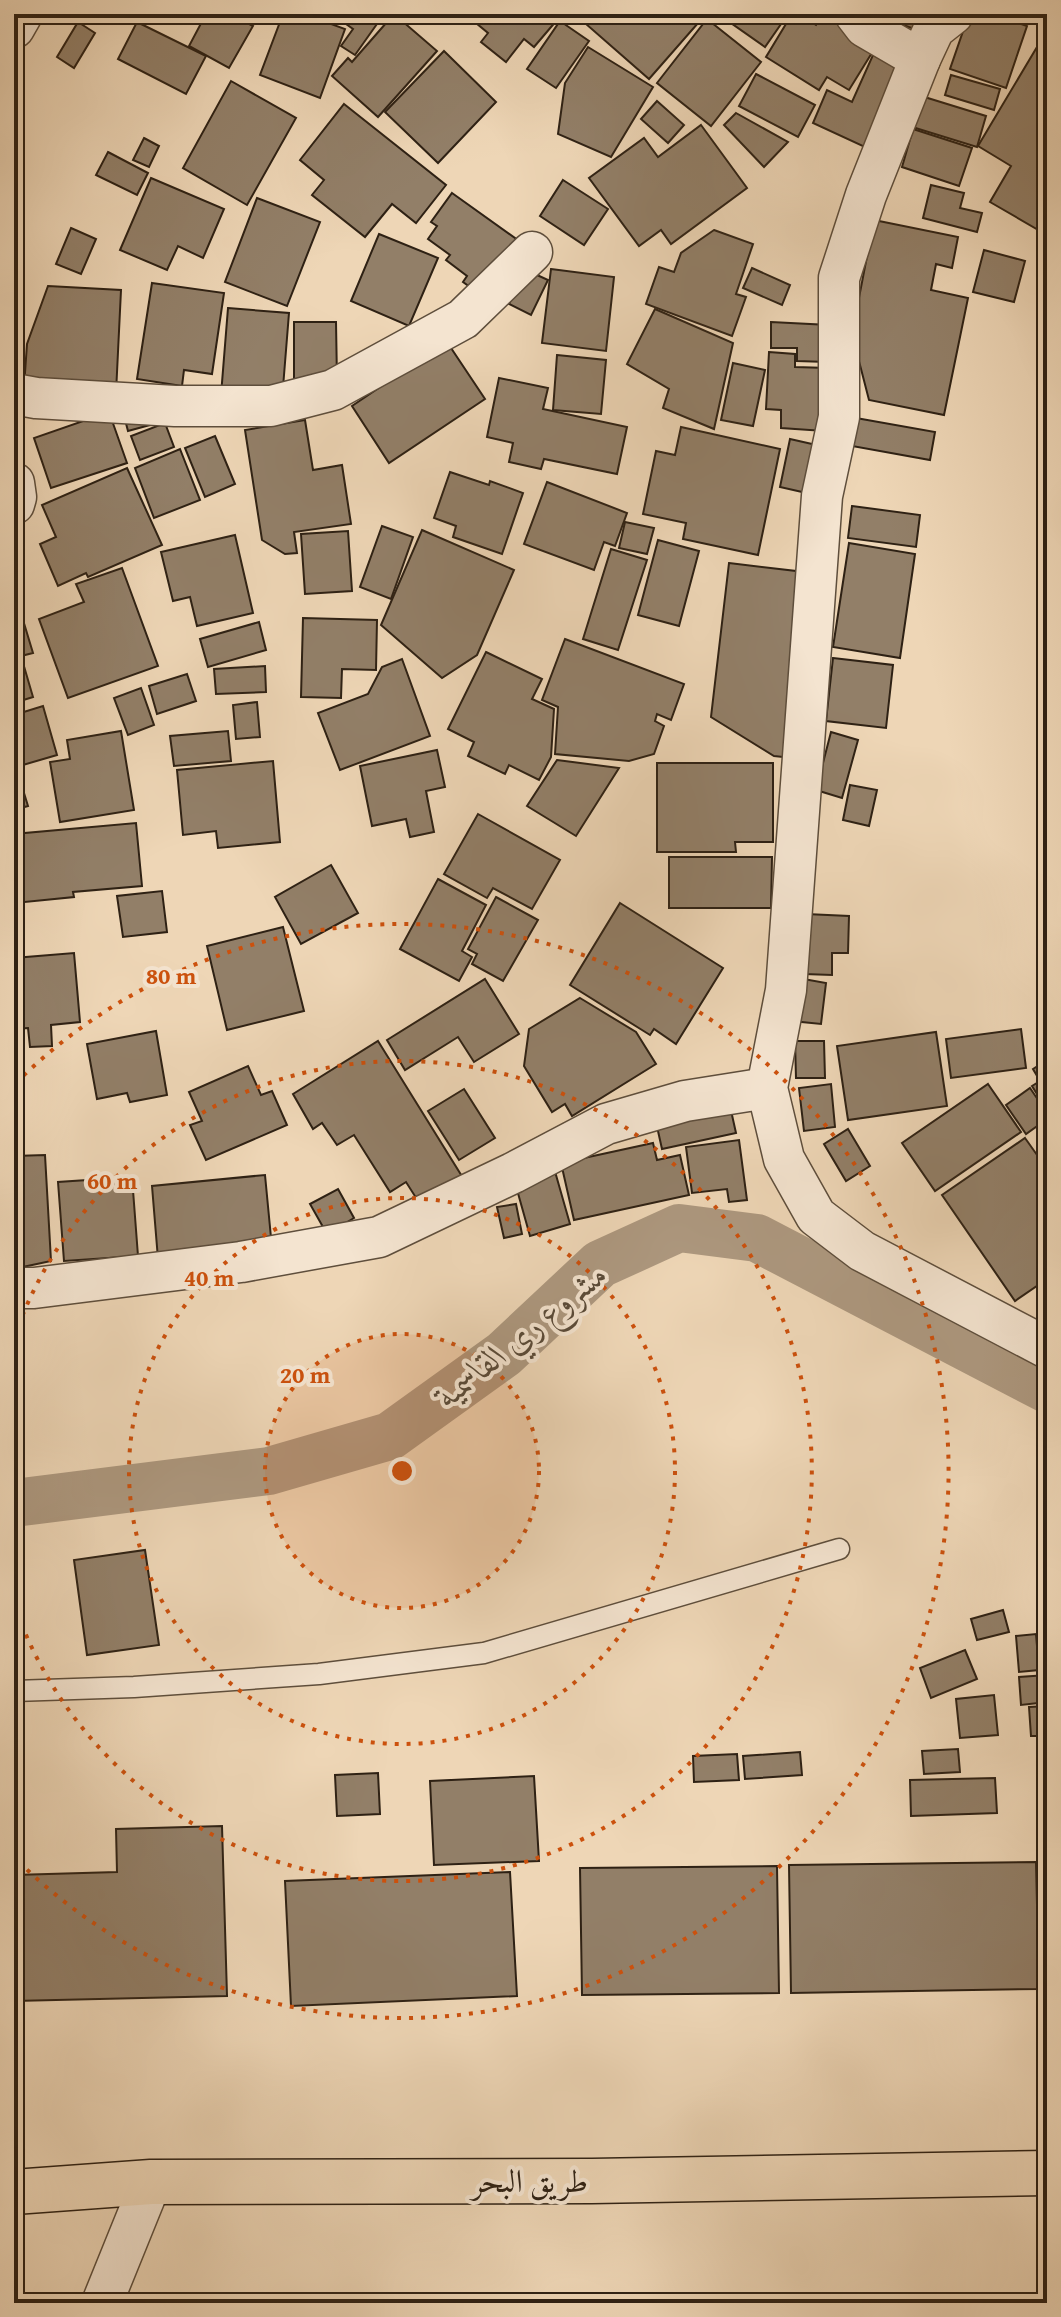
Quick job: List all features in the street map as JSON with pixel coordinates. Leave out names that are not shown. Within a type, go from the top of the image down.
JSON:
[{"type":"highway","name":"طريق البحر","points":[[14,2192],[151,2182],[592,2181],[1047,2173]]},
{"type":"street","points":[[14,28],[22,14]]},
{"type":"street","points":[[855,14],[865,27],[920,59]]},
{"type":"street","points":[[953,14],[934,29],[920,59],[866,195],[839,278],[839,417],[822,496],[786,990],[767,1088],[784,1159],[816,1216],[862,1251],[1047,1348]]},
{"type":"street","points":[[14,394],[175,406],[271,406],[333,390],[463,319],[532,252]]},
{"type":"street","points":[[14,483],[14,504]]},
{"type":"street","points":[[14,1288],[241,1262],[379,1237],[513,1173],[606,1124],[685,1101],[767,1088]]},
{"type":"street","points":[[102,2303],[151,2182]]},
{"type":"lane","points":[[14,1691],[134,1687],[319,1674],[484,1653],[839,1549]]},
{"type":"building","points":[[206,14],[231,14],[253,26],[229,68],[189,46]]},
{"type":"building","points":[[283,14],[304,14],[345,29],[320,98],[260,75]]},
{"type":"building","points":[[332,14],[384,14],[355,55],[341,46],[353,29]]},
{"type":"building","points":[[394,14],[437,51],[378,117],[332,76],[348,58],[352,62]]},
{"type":"building","points":[[465,14],[550,14],[557,20],[534,47],[524,39],[506,62],[481,42],[488,33]]},
{"type":"building","points":[[595,14],[706,14],[649,79],[586,24]]},
{"type":"building","points":[[788,14],[765,47],[721,16]]},
{"type":"building","points":[[792,14],[798,14],[816,25],[823,14],[831,14],[878,43],[849,90],[827,77],[819,90],[766,57]]},
{"type":"building","points":[[887,14],[928,14],[923,32],[886,19]]},
{"type":"building","points":[[969,14],[993,14],[1027,26],[1006,88],[950,69]]},
{"type":"building","points":[[707,19],[761,62],[711,126],[657,83]]},
{"type":"building","points":[[560,21],[589,41],[556,88],[527,69]]},
{"type":"building","points":[[78,22],[95,33],[74,68],[57,57]]},
{"type":"building","points":[[137,22],[206,56],[186,94],[118,59]]},
{"type":"building","points":[[1040,42],[1047,47],[1047,235],[990,202],[1011,166],[978,146]]},
{"type":"building","points":[[588,47],[653,87],[611,157],[558,134],[565,83]]},
{"type":"building","points":[[444,51],[496,102],[438,163],[385,112]]},
{"type":"building","points":[[873,55],[903,68],[867,148],[813,123],[827,90],[852,102]]},
{"type":"building","points":[[756,74],[815,105],[798,137],[739,106]]},
{"type":"building","points":[[951,75],[1000,89],[994,110],[945,95]]},
{"type":"building","points":[[231,81],[296,118],[247,205],[183,168]]},
{"type":"building","points":[[918,95],[986,116],[977,147],[909,126]]},
{"type":"building","points":[[657,101],[684,125],[668,143],[641,119]]},
{"type":"building","points":[[344,104],[446,185],[416,223],[392,204],[365,237],[312,195],[324,180],[300,160]]},
{"type":"building","points":[[736,113],[788,142],[764,167],[724,125]]},
{"type":"building","points":[[701,125],[747,188],[671,244],[661,230],[639,246],[589,178],[644,138],[658,157]]},
{"type":"building","points":[[913,129],[972,148],[959,186],[902,167]]},
{"type":"building","points":[[144,138],[159,146],[149,167],[133,160]]},
{"type":"building","points":[[108,152],[148,173],[137,195],[96,175]]},
{"type":"building","points":[[151,178],[224,209],[203,258],[178,246],[167,270],[120,250]]},
{"type":"building","points":[[563,180],[608,209],[584,245],[540,216]]},
{"type":"building","points":[[931,185],[964,193],[960,208],[982,213],[977,232],[923,218]]},
{"type":"building","points":[[452,193],[522,243],[484,297],[463,282],[467,276],[446,260],[450,255],[428,239],[437,226],[431,222]]},
{"type":"building","points":[[257,198],[320,222],[287,306],[225,282]]},
{"type":"building","points":[[874,220],[958,237],[952,268],[936,264],[931,290],[968,298],[944,415],[869,400],[852,334]]},
{"type":"building","points":[[71,228],[96,239],[81,274],[56,264]]},
{"type":"building","points":[[714,230],[753,244],[736,294],[746,297],[732,336],[646,304],[659,267],[674,272],[681,253]]},
{"type":"building","points":[[379,234],[438,258],[409,326],[351,301]]},
{"type":"building","points":[[984,250],[1025,261],[1014,302],[973,292]]},
{"type":"building","points":[[752,268],[790,285],[782,305],[743,288]]},
{"type":"building","points":[[524,269],[548,280],[531,315],[509,304]]},
{"type":"building","points":[[551,269],[614,277],[606,351],[542,343]]},
{"type":"building","points":[[152,283],[224,293],[212,374],[184,370],[182,386],[137,379]]},
{"type":"building","points":[[48,286],[121,290],[116,393],[24,387],[27,344]]},
{"type":"building","points":[[228,308],[289,313],[282,400],[221,395]]},
{"type":"building","points":[[655,309],[733,343],[714,429],[663,408],[669,389],[627,364]]},
{"type":"building","points":[[294,322],[336,322],[337,381],[294,381]]},
{"type":"building","points":[[771,322],[829,325],[827,362],[797,361],[797,348],[771,348]]},
{"type":"building","points":[[447,342],[485,399],[389,463],[352,406]]},
{"type":"building","points":[[769,352],[795,354],[795,367],[828,368],[824,431],[781,428],[781,410],[766,409]]},
{"type":"building","points":[[557,355],[606,360],[601,414],[553,410]]},
{"type":"building","points":[[733,363],[765,370],[753,426],[721,420]]},
{"type":"building","points":[[499,378],[548,388],[543,409],[627,427],[617,474],[544,459],[541,469],[509,462],[513,443],[487,437]]},
{"type":"building","points":[[146,406],[150,425],[128,431],[123,412]]},
{"type":"building","points":[[109,412],[127,463],[51,488],[34,438]]},
{"type":"building","points":[[856,418],[935,432],[930,460],[852,446]]},
{"type":"building","points":[[305,420],[313,470],[342,465],[351,524],[294,532],[297,553],[285,554],[262,540],[245,430]]},
{"type":"building","points":[[165,423],[174,447],[140,460],[131,436]]},
{"type":"building","points":[[681,427],[780,449],[758,555],[683,539],[686,523],[643,514],[656,451],[675,455]]},
{"type":"building","points":[[215,436],[235,484],[205,497],[185,448]]},
{"type":"building","points":[[790,439],[821,446],[811,494],[780,487]]},
{"type":"building","points":[[180,449],[200,500],[154,518],[135,468]]},
{"type":"building","points":[[127,468],[162,545],[88,577],[86,573],[58,586],[40,544],[56,537],[42,505]]},
{"type":"building","points":[[450,472],[489,485],[490,481],[523,493],[502,554],[453,537],[456,526],[434,518]]},
{"type":"building","points":[[547,482],[627,513],[615,546],[604,542],[594,570],[524,544]]},
{"type":"building","points":[[852,506],[920,515],[916,547],[848,538]]},
{"type":"building","points":[[625,522],[654,528],[647,554],[619,548]]},
{"type":"building","points":[[382,526],[413,537],[391,599],[360,587]]},
{"type":"building","points":[[422,530],[514,570],[477,655],[442,678],[381,625]]},
{"type":"building","points":[[348,531],[352,591],[305,594],[301,534]]},
{"type":"building","points":[[235,535],[253,613],[197,626],[190,597],[173,601],[161,552]]},
{"type":"building","points":[[658,540],[699,551],[679,626],[638,615]]},
{"type":"building","points":[[849,543],[915,554],[900,658],[833,647]]},
{"type":"building","points":[[611,549],[647,560],[618,650],[583,639]]},
{"type":"building","points":[[729,563],[813,573],[792,758],[774,756],[711,717]]},
{"type":"building","points":[[122,568],[158,666],[68,698],[39,619],[84,602],[76,584]]},
{"type":"building","points":[[17,600],[33,653],[21,656],[33,697],[14,703],[14,601]]},
{"type":"building","points":[[303,618],[377,620],[376,670],[342,669],[341,698],[301,697]]},
{"type":"building","points":[[259,622],[266,650],[208,667],[200,639]]},
{"type":"building","points":[[565,639],[684,684],[671,720],[657,714],[655,721],[664,726],[654,754],[629,761],[555,754],[558,707],[542,700]]},
{"type":"building","points":[[486,652],[542,679],[532,699],[554,709],[551,757],[539,780],[509,765],[505,774],[468,756],[474,742],[448,729]]},
{"type":"building","points":[[833,658],[893,665],[886,728],[826,721]]},
{"type":"building","points":[[402,659],[430,736],[340,770],[318,713],[368,694],[382,667]]},
{"type":"building","points":[[265,666],[266,692],[216,694],[214,669]]},
{"type":"building","points":[[187,674],[196,701],[157,714],[149,686]]},
{"type":"building","points":[[141,688],[154,725],[128,735],[114,698]]},
{"type":"building","points":[[257,702],[260,737],[236,739],[233,705]]},
{"type":"building","points":[[43,706],[57,755],[16,767],[28,806],[14,810],[14,715]]},
{"type":"building","points":[[121,731],[134,810],[60,822],[50,762],[70,759],[67,740]]},
{"type":"building","points":[[228,731],[231,761],[174,766],[170,736]]},
{"type":"building","points":[[831,732],[858,740],[842,798],[816,790]]},
{"type":"building","points":[[437,750],[445,787],[426,791],[434,832],[410,837],[406,819],[372,826],[360,766]]},
{"type":"building","points":[[557,760],[619,768],[576,836],[527,806]]},
{"type":"building","points":[[273,761],[280,842],[218,848],[216,831],[183,835],[177,770]]},
{"type":"building","points":[[657,763],[773,763],[773,842],[735,842],[736,852],[657,852]]},
{"type":"building","points":[[850,785],[877,790],[869,826],[843,820]]},
{"type":"building","points":[[478,814],[560,860],[532,909],[493,888],[487,898],[444,874]]},
{"type":"building","points":[[136,823],[142,886],[73,892],[74,897],[15,903],[14,834]]},
{"type":"building","points":[[669,857],[772,857],[771,908],[669,908]]},
{"type":"building","points":[[331,865],[358,913],[301,944],[275,897]]},
{"type":"building","points":[[438,879],[486,905],[462,951],[472,957],[459,981],[400,949]]},
{"type":"building","points":[[162,891],[167,932],[123,937],[117,896]]},
{"type":"building","points":[[496,897],[538,920],[503,981],[472,964],[477,954],[468,949]]},
{"type":"building","points":[[620,903],[723,968],[676,1044],[654,1029],[650,1035],[570,985]]},
{"type":"building","points":[[806,914],[849,916],[848,953],[832,953],[832,975],[804,974]]},
{"type":"building","points":[[283,927],[304,1011],[227,1030],[207,946]]},
{"type":"building","points":[[74,953],[80,1022],[51,1025],[52,1046],[30,1047],[28,1028],[14,1029],[14,958]]},
{"type":"building","points":[[798,978],[826,983],[821,1024],[792,1021]]},
{"type":"building","points":[[485,979],[519,1034],[474,1062],[458,1037],[405,1070],[387,1040]]},
{"type":"building","points":[[580,998],[636,1032],[656,1064],[572,1116],[565,1104],[552,1112],[524,1066],[529,1029]]},
{"type":"building","points":[[1021,1029],[1026,1068],[951,1078],[946,1039]]},
{"type":"building","points":[[156,1031],[167,1095],[130,1102],[127,1093],[97,1099],[87,1044]]},
{"type":"building","points":[[936,1032],[947,1106],[848,1120],[837,1046]]},
{"type":"building","points":[[378,1041],[463,1178],[420,1204],[406,1182],[390,1192],[354,1135],[337,1145],[322,1123],[313,1129],[293,1094]]},
{"type":"building","points":[[795,1041],[824,1041],[825,1078],[796,1078]]},
{"type":"building","points":[[1047,1060],[1045,1107],[1032,1086],[1040,1081],[1033,1069]]},
{"type":"building","points":[[248,1066],[261,1095],[272,1091],[287,1125],[206,1160],[190,1125],[202,1121],[189,1092]]},
{"type":"building","points":[[831,1084],[835,1127],[804,1131],[799,1088]]},
{"type":"building","points":[[988,1084],[1021,1132],[935,1191],[902,1143]]},
{"type":"building","points":[[1030,1088],[1047,1113],[1047,1119],[1026,1134],[1006,1105]]},
{"type":"building","points":[[464,1089],[495,1138],[459,1160],[428,1111]]},
{"type":"building","points":[[730,1106],[736,1133],[662,1149],[656,1122]]},
{"type":"building","points":[[848,1129],[870,1166],[846,1181],[824,1144]]},
{"type":"building","points":[[1025,1138],[1047,1169],[1047,1279],[1015,1301],[942,1195]]},
{"type":"building","points":[[739,1140],[747,1200],[729,1202],[727,1189],[692,1193],[686,1147]]},
{"type":"building","points":[[653,1143],[657,1160],[680,1155],[689,1195],[574,1220],[561,1163]]},
{"type":"building","points":[[45,1155],[51,1261],[18,1268],[14,1258],[14,1156]]},
{"type":"building","points":[[554,1168],[570,1224],[530,1236],[514,1179]]},
{"type":"building","points":[[265,1175],[272,1248],[158,1259],[152,1186]]},
{"type":"building","points":[[132,1177],[138,1256],[64,1261],[58,1182]]},
{"type":"building","points":[[338,1189],[354,1218],[327,1234],[310,1204]]},
{"type":"building","points":[[516,1204],[522,1234],[504,1238],[497,1207]]},
{"type":"building","points":[[145,1550],[159,1645],[87,1655],[74,1560]]},
{"type":"building","points":[[1003,1610],[1009,1632],[977,1640],[971,1619]]},
{"type":"building","points":[[1036,1634],[1039,1670],[1019,1672],[1016,1636]]},
{"type":"building","points":[[965,1650],[977,1679],[931,1698],[920,1668]]},
{"type":"building","points":[[1047,1675],[1047,1702],[1021,1705],[1019,1677]]},
{"type":"building","points":[[994,1695],[998,1735],[960,1738],[956,1699]]},
{"type":"building","points":[[1047,1706],[1047,1736],[1031,1736],[1029,1707]]},
{"type":"building","points":[[958,1749],[960,1772],[924,1774],[922,1751]]},
{"type":"building","points":[[800,1752],[802,1775],[745,1779],[743,1756]]},
{"type":"building","points":[[737,1754],[739,1780],[694,1782],[693,1756]]},
{"type":"building","points":[[378,1773],[380,1814],[337,1816],[335,1775]]},
{"type":"building","points":[[534,1776],[539,1861],[434,1865],[430,1781]]},
{"type":"building","points":[[995,1778],[997,1813],[911,1816],[910,1780]]},
{"type":"building","points":[[222,1826],[227,1996],[14,2001],[14,1875],[117,1872],[116,1829]]},
{"type":"building","points":[[1036,1862],[1039,1989],[791,1993],[789,1865]]},
{"type":"building","points":[[777,1866],[779,1993],[582,1995],[580,1868]]},
{"type":"building","points":[[510,1872],[517,1996],[291,2006],[285,1881]]},
{"type":"waterway","name":"مشروع ري القاسمية","points":[[14,1503],[269,1471],[390,1436],[504,1354],[600,1264],[679,1228],[757,1238],[1047,1389]]}]
